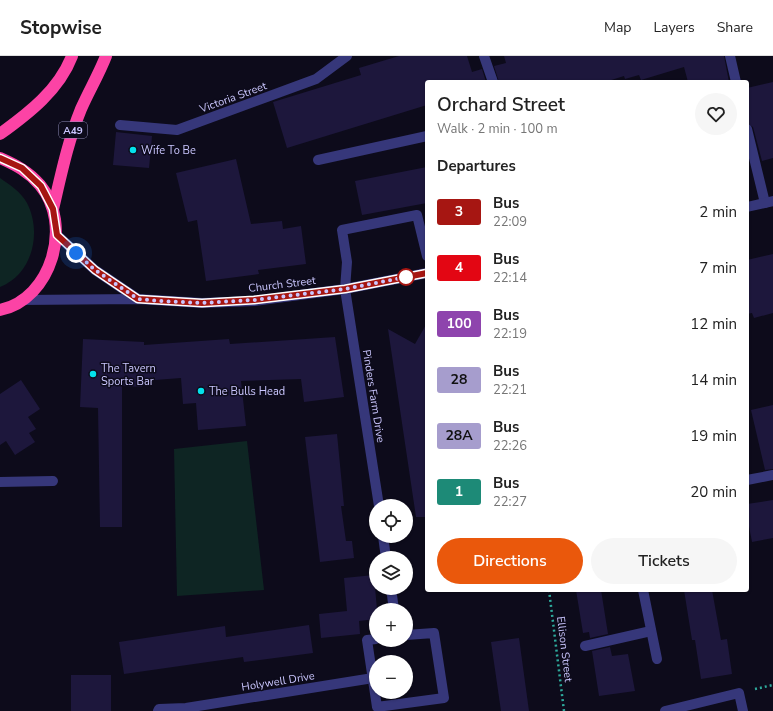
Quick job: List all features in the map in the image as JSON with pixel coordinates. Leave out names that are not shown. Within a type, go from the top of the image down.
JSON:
[{"type":"highway","points":[[0,134],[48,94],[68,68],[72,56]]},
{"type":"highway","name":"A49","points":[[53,209],[70,138],[82,107],[99,74],[106,56]]},
{"type":"highway","name":"A49","points":[[0,158],[22,168],[41,186],[53,209],[57,235],[52,261],[40,283],[21,300],[2,310]]},
{"type":"street","name":"Victoria Street","points":[[120,125],[177,130],[316,79],[347,56]]},
{"type":"street","points":[[484,56],[492,80]]},
{"type":"street","points":[[730,56],[736,80]]},
{"type":"street","points":[[318,160],[425,136]]},
{"type":"street","points":[[749,136],[769,202],[749,207]]},
{"type":"street","name":"Pinders Farm Drive","points":[[377,499],[345,289],[347,262],[342,230],[417,216],[425,248]]},
{"type":"street","points":[[57,235],[95,270],[138,299]]},
{"type":"street","name":"Church Street","points":[[21,300],[138,299],[202,303],[254,300],[345,289],[425,273]]},
{"type":"street","points":[[749,480],[773,474]]},
{"type":"street","points":[[0,482],[53,481]]},
{"type":"street","points":[[643,592],[657,659]]},
{"type":"street","points":[[585,646],[651,631]]},
{"type":"street","points":[[376,699],[377,707],[444,698],[434,633],[413,634]]},
{"type":"street","points":[[369,640],[367,640],[369,655]]},
{"type":"street","name":"Holywell Drive","points":[[158,711],[159,709],[185,709],[369,679]]},
{"type":"street","points":[[665,711],[739,693],[743,711]]},
{"type":"path","name":"Ellison Street","points":[[549,592],[564,711]]},
{"type":"green space","points":[[0,178],[25,199],[32,214],[34,239],[32,251],[20,272],[11,281],[0,287]]},
{"type":"green space","points":[[247,441],[264,590],[177,596],[174,449]]},
{"type":"building","points":[[399,56],[467,56],[472,72],[482,69],[485,80],[425,80],[425,106],[287,148],[273,102],[361,75],[359,68]]},
{"type":"building","points":[[504,56],[724,56],[729,80],[687,80],[684,67],[641,80],[639,75],[625,79],[624,76],[611,80],[498,80],[494,66],[506,63]]},
{"type":"building","points":[[773,82],[773,158],[762,161],[753,127],[749,124],[749,88]]},
{"type":"building","name":"Wife To Be","points":[[116,132],[152,136],[149,168],[113,165]]},
{"type":"building","points":[[236,159],[251,224],[282,221],[283,229],[301,226],[306,264],[258,270],[259,274],[206,281],[197,220],[188,222],[176,173]]},
{"type":"building","points":[[425,167],[425,203],[362,215],[355,181]]},
{"type":"building","points":[[773,254],[773,313],[754,318],[752,313],[749,314],[749,260]]},
{"type":"building","points":[[425,326],[425,517],[416,517],[388,329],[415,344]]},
{"type":"building","points":[[335,337],[344,397],[304,402],[301,379],[241,381],[246,426],[198,430],[196,403],[183,404],[181,378],[142,381],[142,387],[122,386],[122,527],[100,527],[98,408],[80,407],[83,339],[144,342],[144,345],[229,339],[230,344]]},
{"type":"building","points":[[21,380],[40,409],[28,417],[36,429],[29,433],[35,442],[15,455],[6,441],[0,445],[0,394]]},
{"type":"building","points":[[773,405],[773,469],[765,470],[751,410]]},
{"type":"building","points":[[337,434],[344,506],[341,506],[346,541],[352,541],[354,558],[320,562],[305,437]]},
{"type":"building","points":[[773,500],[773,538],[752,542],[749,526],[749,504]]},
{"type":"building","points":[[369,576],[369,595],[376,595],[376,603],[369,603],[369,620],[359,621],[360,634],[321,638],[319,614],[347,611],[344,578]]},
{"type":"building","points":[[576,592],[601,592],[608,634],[590,638],[589,632],[583,633]]},
{"type":"building","points":[[684,592],[712,592],[721,640],[727,639],[732,674],[701,679],[695,640],[692,640]]},
{"type":"building","points":[[309,625],[313,653],[244,662],[243,657],[124,674],[119,642],[225,626],[226,637]]},
{"type":"building","points":[[519,638],[529,711],[501,711],[491,642]]},
{"type":"building","points":[[610,647],[612,656],[628,654],[635,691],[599,696],[592,651]]},
{"type":"building","points":[[71,675],[111,675],[111,711],[71,711]]},
{"type":"bus line","name":"3","points":[[0,158],[22,168],[41,186],[53,209],[57,235],[95,270],[138,299],[202,303],[254,300],[345,289],[425,273]]},
{"type":"place","name":"Wife To Be","points":[[133,150]]},
{"type":"place","name":"The Tavern Sports Bar","points":[[93,374]]},
{"type":"place","name":"The Bulls Head","points":[[201,391]]},
{"type":"route","points":[[76,253],[95,270],[138,299],[159,301],[202,303],[254,300],[345,289],[406,277]]}]
